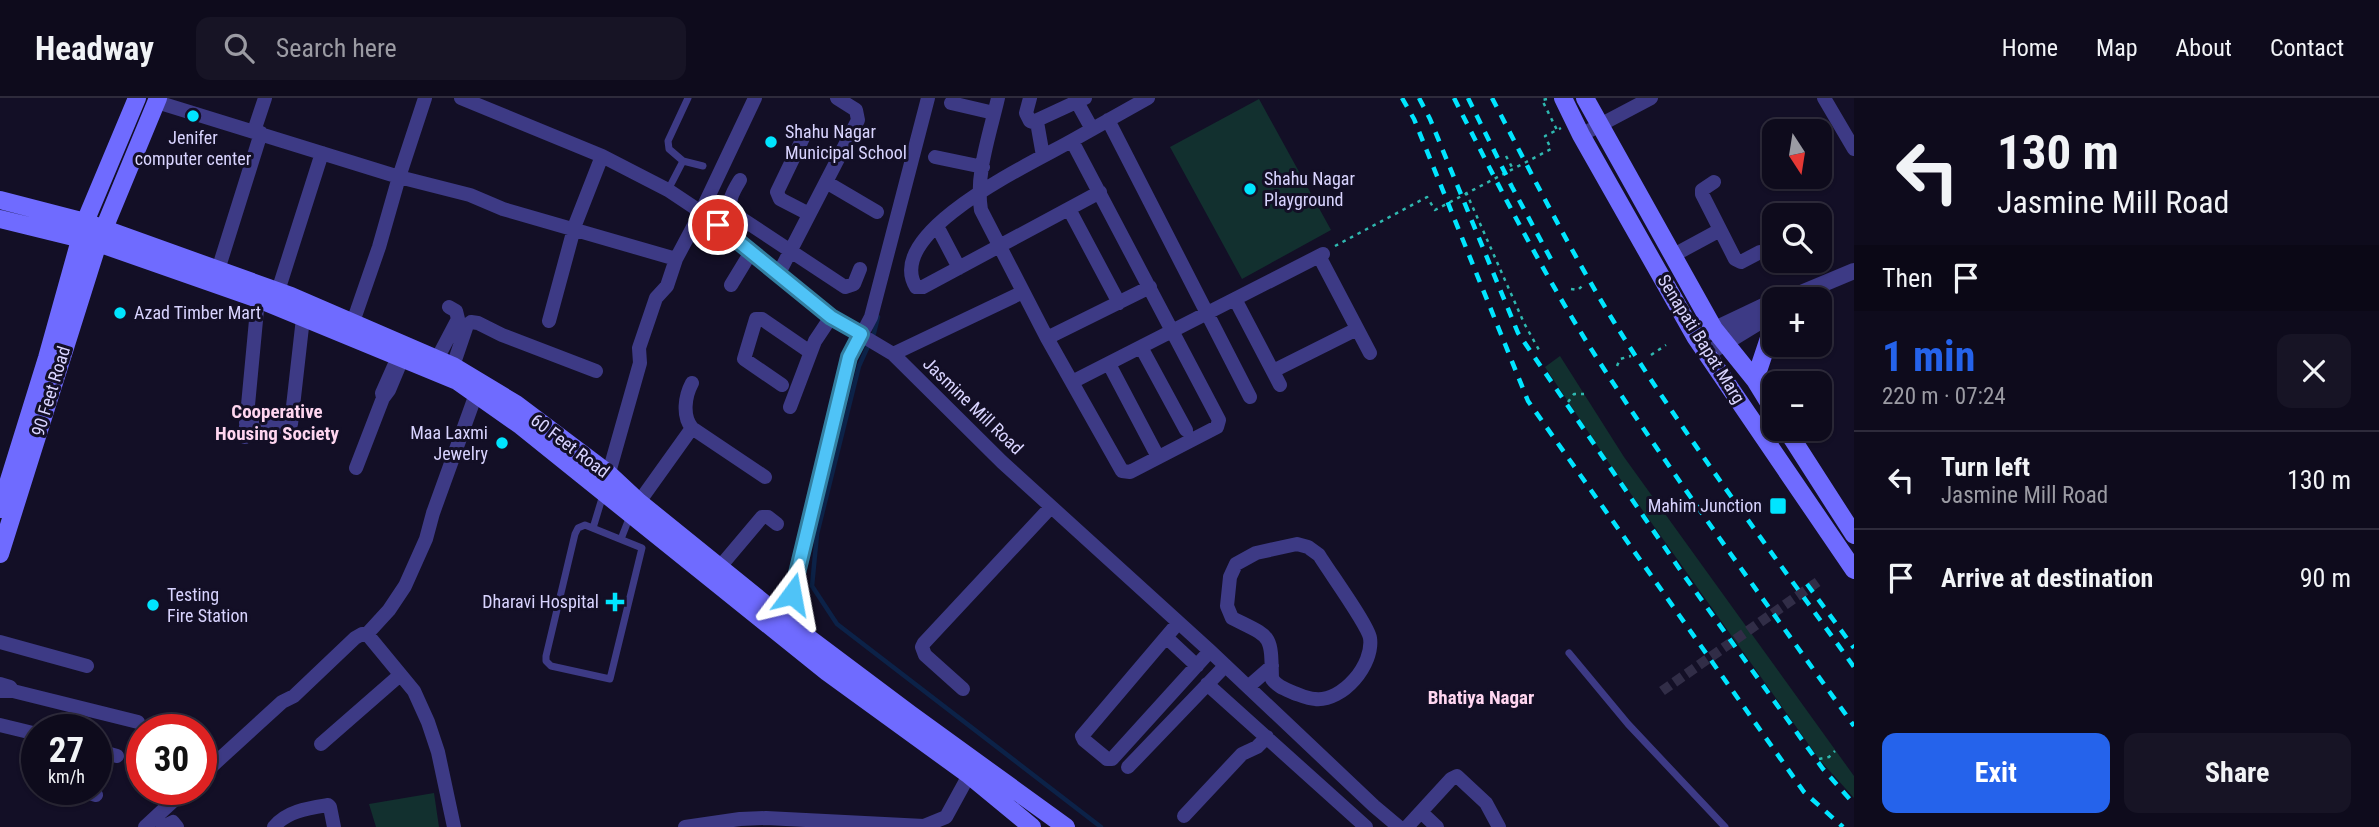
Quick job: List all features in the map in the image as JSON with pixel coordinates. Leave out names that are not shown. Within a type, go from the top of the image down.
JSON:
[{"type":"main road","points":[[92,233],[120,141],[137,98]]},
{"type":"main road","name":"Senapati Bapat Marg","points":[[1563,98],[1581,135],[1696,338],[1854,570]]},
{"type":"main road","name":"Senapati Bapat Marg","points":[[1585,98],[1719,336],[1762,391]]},
{"type":"main road","points":[[92,233],[137,150],[157,100]]},
{"type":"main road","points":[[120,141],[137,150]]},
{"type":"main road","name":"60 Feet Road","points":[[0,200],[92,233],[218,270],[278,291],[342,323],[400,358],[457,381],[521,426],[545,447],[606,483]]},
{"type":"main road","points":[[0,219],[92,233]]},
{"type":"main road","points":[[1639,238],[1656,228]]},
{"type":"main road","name":"60 Feet Road","points":[[92,233],[119,250],[258,299],[303,318],[342,323],[445,362],[516,404],[827,672],[969,775],[1032,827]]},
{"type":"main road","name":"90 Feet Road","points":[[0,554],[18,475],[92,233]]},
{"type":"main road","points":[[1755,380],[1763,357]]},
{"type":"main road","points":[[1795,441],[1848,516],[1854,535]]},
{"type":"main road","name":"90 Feet Road","points":[[0,509],[18,475]]},
{"type":"main road","name":"60 Feet Road","points":[[635,507],[1066,827]]},
{"type":"street","points":[[218,270],[265,98]]},
{"type":"street","points":[[342,323],[375,260],[425,98]]},
{"type":"street","name":"Jasmine Mill Road","points":[[461,98],[602,156],[668,190],[701,212],[831,317],[893,354],[1051,507],[1399,827]]},
{"type":"street","points":[[606,483],[640,363],[639,348],[656,298],[667,286],[676,259],[755,98]]},
{"type":"street","points":[[779,273],[858,120],[853,107],[837,98]]},
{"type":"street","points":[[786,621],[849,357],[871,317],[928,98]]},
{"type":"street","points":[[998,98],[983,167],[979,199],[981,210],[1047,338],[1122,471],[1130,472],[1217,427],[1219,421],[1072,141]]},
{"type":"street","points":[[1030,98],[1026,113],[1030,121],[1037,122],[1081,100],[1092,129]]},
{"type":"street","points":[[1100,192],[923,287],[916,287],[913,282],[911,262],[920,244],[937,226],[981,190],[1108,120],[1130,102],[1148,98]]},
{"type":"street","points":[[1581,135],[1651,98]]},
{"type":"street","points":[[1824,98],[1854,149]]},
{"type":"street","points":[[157,100],[399,177],[470,195],[503,209],[676,259]]},
{"type":"street","points":[[951,103],[994,113]]},
{"type":"street","points":[[1108,120],[1205,314],[1250,397]]},
{"type":"street","points":[[1037,122],[1043,156]]},
{"type":"street","points":[[803,138],[777,192],[780,199],[809,214]]},
{"type":"street","points":[[278,291],[322,153]]},
{"type":"street","points":[[549,321],[575,231],[602,156]]},
{"type":"street","points":[[935,156],[983,167]]},
{"type":"street","points":[[740,180],[731,198],[731,209],[845,287],[854,284],[860,269]]},
{"type":"street","points":[[825,182],[877,212]]},
{"type":"street","points":[[1714,182],[1702,190],[1702,194],[1738,261],[1746,260],[1760,252]]},
{"type":"street","points":[[1069,209],[1119,303]]},
{"type":"street","points":[[937,226],[959,268]]},
{"type":"street","points":[[1672,256],[1720,230]]},
{"type":"street","points":[[731,285],[751,251]]},
{"type":"street","points":[[1072,382],[1321,255],[1370,353]]},
{"type":"street","points":[[1816,287],[1854,271]]},
{"type":"street","points":[[1047,338],[1150,287]]},
{"type":"street","points":[[893,354],[1023,292]]},
{"type":"street","points":[[258,299],[245,430],[287,427],[291,424],[303,318]]},
{"type":"street","points":[[1235,299],[1280,385]]},
{"type":"street","points":[[445,362],[458,319],[456,311],[449,307]]},
{"type":"street","points":[[1707,354],[1719,336],[1762,309]]},
{"type":"street","points":[[790,407],[815,341],[831,317]]},
{"type":"street","points":[[782,385],[744,359],[757,319],[762,318],[810,352]]},
{"type":"street","points":[[1696,338],[1719,336],[1762,318]]},
{"type":"street","points":[[445,362],[471,322],[596,371]]},
{"type":"street","points":[[1273,371],[1357,329]]},
{"type":"street","points":[[1141,347],[1186,430]]},
{"type":"street","points":[[356,468],[400,358]]},
{"type":"street","points":[[1109,364],[1158,457]]},
{"type":"street","points":[[692,383],[687,393],[687,422],[765,477]]},
{"type":"street","points":[[217,761],[282,702],[294,696],[355,638],[367,634],[389,610],[405,586],[426,539],[476,394]]},
{"type":"street","points":[[635,507],[692,428]]},
{"type":"street","points":[[963,689],[925,655],[922,647],[1051,507]]},
{"type":"street","points":[[1826,529],[1848,516]]},
{"type":"street","points":[[719,568],[762,517],[768,517],[777,524]]},
{"type":"street","points":[[1297,544],[1308,547],[1319,555],[1369,635],[1370,651],[1366,664],[1356,679],[1332,696],[1316,700],[1275,683],[1272,679],[1272,666],[1270,640],[1262,631],[1232,618],[1228,613],[1230,578],[1236,564],[1256,553],[1297,544]]},
{"type":"street","points":[[1178,623],[1082,736],[1084,740],[1107,759],[1112,759],[1210,651]]},
{"type":"street","points":[[367,634],[414,691],[428,722],[438,752],[454,827]]},
{"type":"street","points":[[1166,637],[1197,666]]},
{"type":"street","points":[[0,642],[87,666]]},
{"type":"street","points":[[1128,768],[1226,666]]},
{"type":"street","points":[[1248,687],[1272,666]]},
{"type":"street","points":[[321,744],[400,675]]},
{"type":"street","points":[[1208,684],[1361,825],[1374,806]]},
{"type":"street","points":[[4,689],[126,719]]},
{"type":"street","points":[[1277,714],[1299,695]]},
{"type":"street","points":[[0,725],[21,730]]},
{"type":"street","points":[[1184,816],[1242,754],[1257,747],[1267,737]]},
{"type":"street","points":[[112,755],[117,756]]},
{"type":"street","points":[[685,827],[740,819],[767,823],[924,826],[946,817],[969,775]]},
{"type":"street","points":[[1407,827],[1451,779],[1457,776],[1486,803],[1499,827]]},
{"type":"street","points":[[145,827],[166,823],[177,805]]},
{"type":"street","points":[[274,827],[282,817],[299,820],[328,805],[334,827]]},
{"type":"street","points":[[1421,812],[1437,827]]},
{"type":"lane","points":[[688,98],[668,141],[671,152],[684,161],[703,166]]},
{"type":"lane","points":[[668,190],[684,161]]},
{"type":"lane","points":[[593,528],[606,483]]},
{"type":"lane","points":[[621,539],[635,507]]},
{"type":"lane","points":[[581,526],[621,539],[641,546],[643,552],[612,677],[608,679],[551,666],[545,656],[575,534],[581,526]]},
{"type":"lane","points":[[1569,653],[1628,724],[1725,827]]},
{"type":"path","points":[[1549,98],[1542,100],[1557,130]]},
{"type":"path","points":[[1321,255],[1349,237],[1427,197],[1435,210],[1551,149],[1545,136]]},
{"type":"path","points":[[1506,156],[1513,169]]},
{"type":"path","points":[[1466,192],[1524,323],[1539,350]]},
{"type":"path","points":[[1571,289],[1578,290],[1585,283]]},
{"type":"path","points":[[1651,355],[1666,345]]},
{"type":"path","points":[[1617,366],[1620,359],[1630,356]]},
{"type":"path","points":[[1568,402],[1574,394],[1584,394]]},
{"type":"path","points":[[1819,759],[1829,757],[1835,751]]},
{"type":"green space","name":"Shahu Nagar Playground","points":[[1259,99],[1331,230],[1242,279],[1170,147]]},
{"type":"green space","points":[[1560,356],[1624,457],[1854,776],[1854,798],[1819,759],[1609,463],[1545,367]]},
{"type":"green space","points":[[434,793],[439,827],[376,827],[369,804]]},
{"type":"waterway","points":[[878,317],[859,366],[817,534],[812,586],[837,624],[1101,827]]},
{"type":"tunnel","points":[[1662,691],[1819,581]]},
{"type":"railway","points":[[1402,98],[1414,119],[1528,401],[1804,792],[1843,827]]},
{"type":"railway","points":[[1419,98],[1518,333],[1683,574],[1823,769],[1854,804]]},
{"type":"railway","points":[[1454,98],[1543,268],[1602,366],[1694,503],[1854,726]]},
{"type":"railway","points":[[1468,98],[1553,263]]},
{"type":"railway","points":[[1492,98],[1566,239],[1614,322],[1701,454],[1854,667]]},
{"type":"railway","points":[[1807,584],[1854,648]]},
{"type":"place","name":"Jenifer computer center","points":[[193,116]]},
{"type":"place","name":"Shahu Nagar Municipal School","points":[[771,142]]},
{"type":"place","name":"Shahu Nagar Playground","points":[[1250,189]]},
{"type":"place","name":"Azad Timber Mart","points":[[120,313]]},
{"type":"place","name":"Maa Laxmi Jewelry","points":[[502,443]]},
{"type":"place","name":"Mahim Junction","points":[[1778,506]]},
{"type":"place","name":"Dharavi Hospital","points":[[615,602]]},
{"type":"place","name":"Testing Fire Station","points":[[153,605]]},
{"type":"district","name":"Cooperative Housing Society","points":[[277,422]]},
{"type":"district","name":"Bhatiya Nagar","points":[[1481,697]]},
{"type":"route","points":[[718,225],[831,317],[861,334],[849,357],[792,594]]}]
